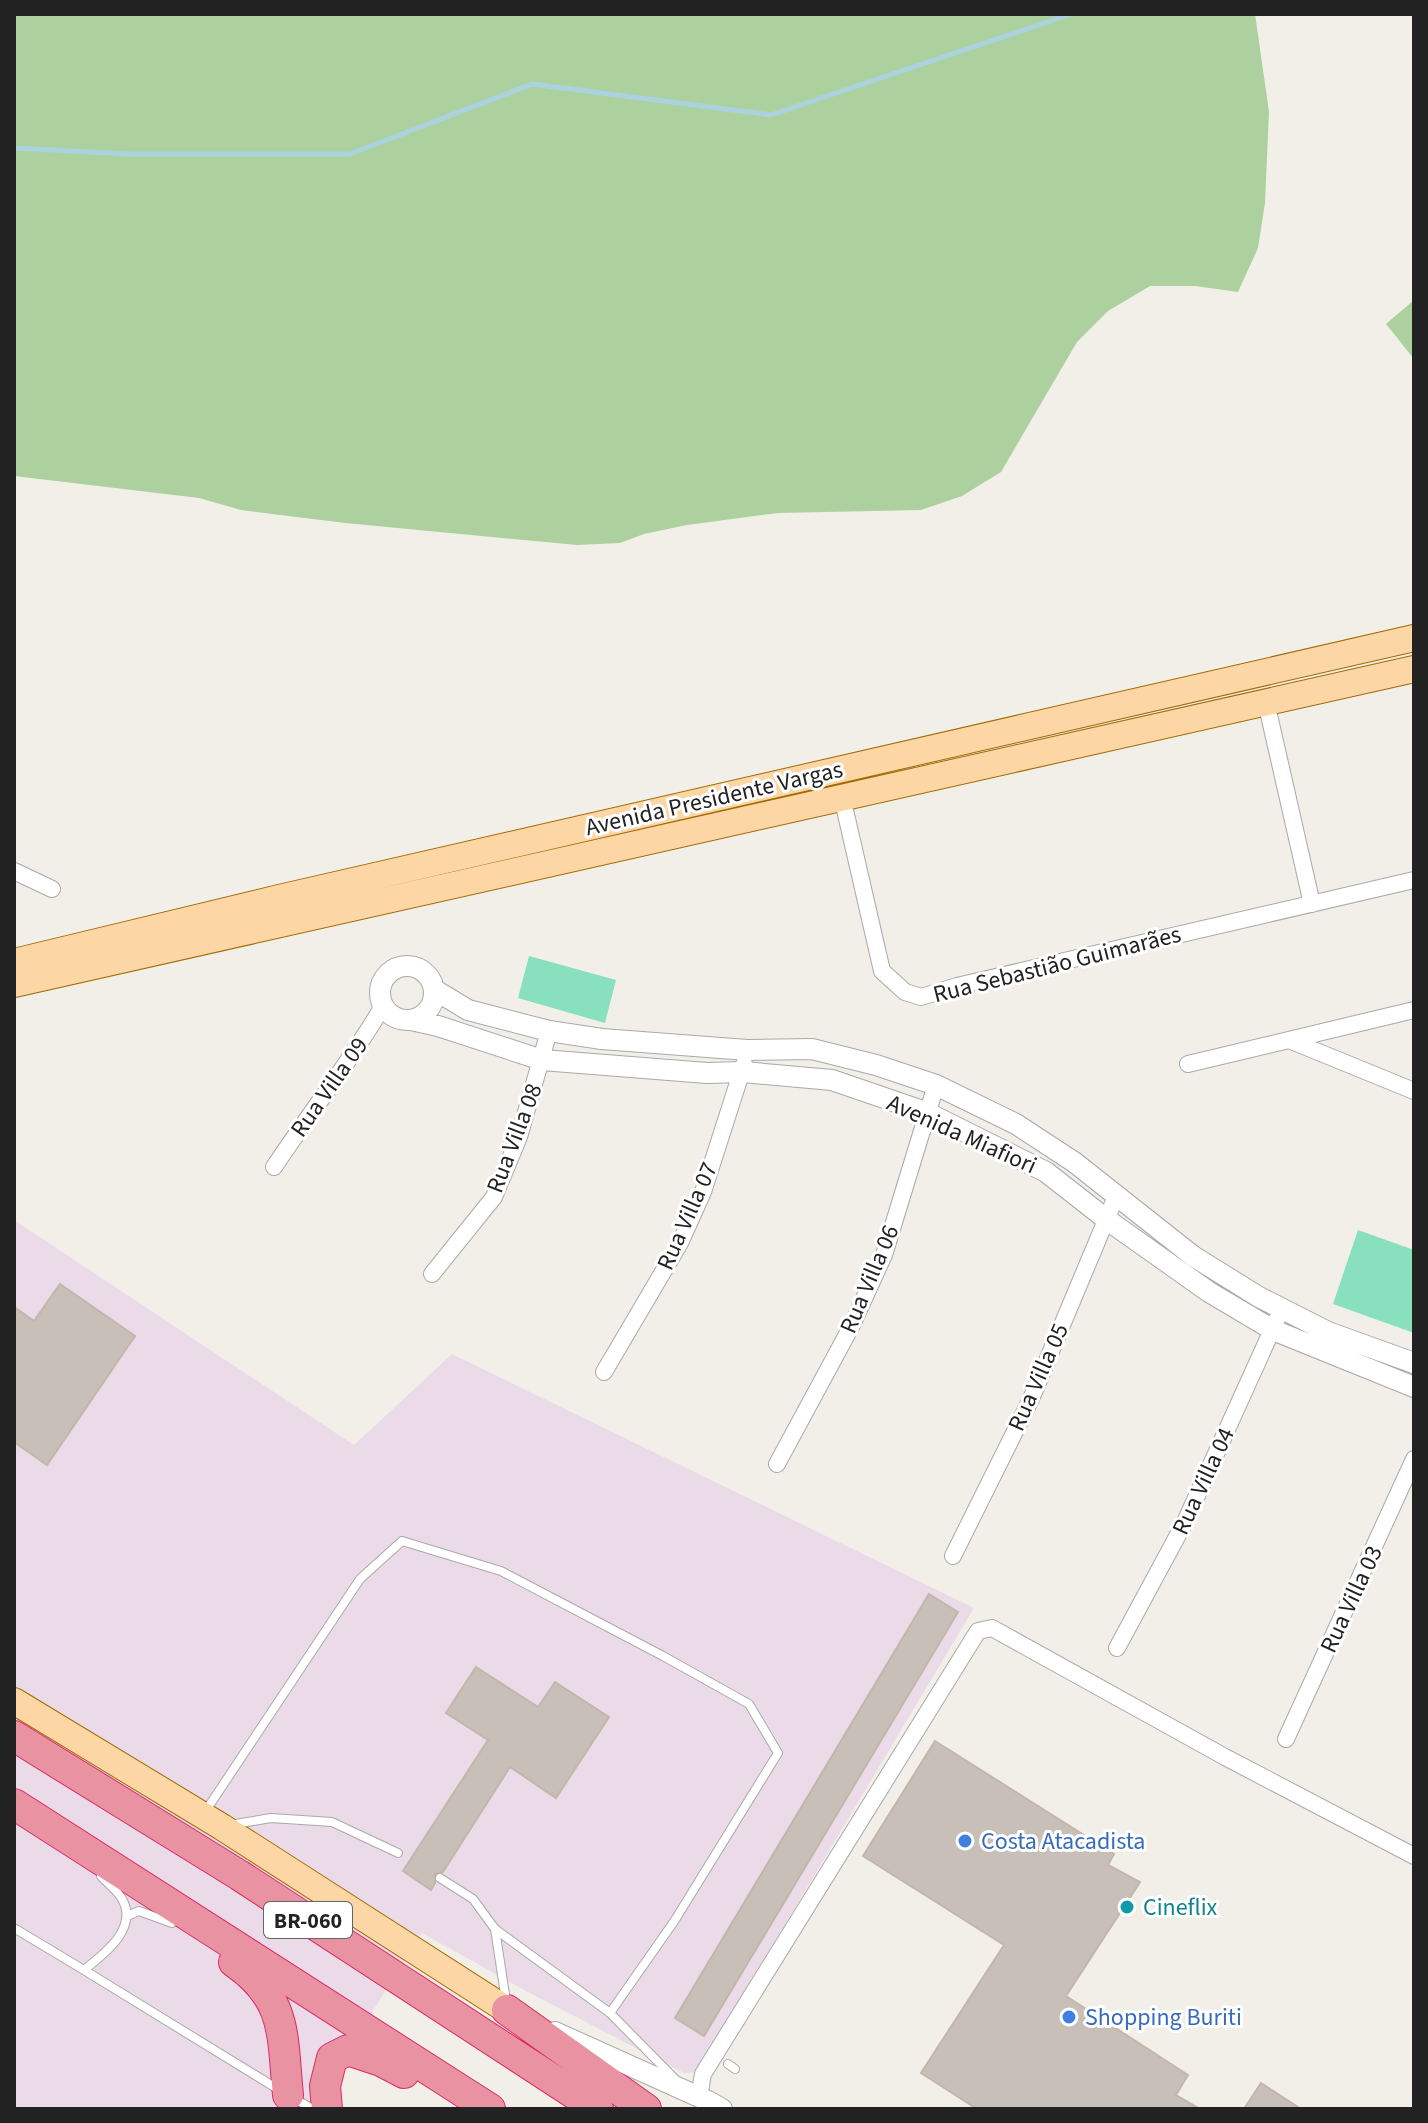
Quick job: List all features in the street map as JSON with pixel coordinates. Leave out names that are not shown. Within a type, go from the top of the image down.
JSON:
[{"type":"highway","name":"BR-060","points":[[14,1736],[239,1875],[598,2109]]},
{"type":"highway","name":"BR-060","points":[[14,1804],[490,2109]]},
{"type":"highway","points":[[14,1819],[238,1964],[263,1987],[280,2016],[298,2104]]},
{"type":"highway","points":[[507,2010],[646,2109]]},
{"type":"highway","points":[[327,2109],[325,2086],[332,2058],[348,2050],[381,2061],[464,2109]]},
{"type":"main road","name":"Avenida Presidente Vargas","points":[[14,984],[1414,638]]},
{"type":"main road","name":"Avenida Presidente Vargas","points":[[14,962],[543,851],[842,797],[1414,669]]},
{"type":"main road","points":[[14,1701],[212,1822],[507,2010]]},
{"type":"street","points":[[1266,702],[1312,904]]},
{"type":"street","name":"Rua Sebastião Guimarães","points":[[842,797],[882,971],[905,992],[921,997],[1414,880]]},
{"type":"street","points":[[14,871],[52,889]]},
{"type":"street","points":[[404,965],[415,966],[431,980],[435,990],[429,1010],[411,1020],[390,1015],[380,996],[386,976],[404,965]]},
{"type":"street","name":"Avenida Miafiori","points":[[435,990],[468,1010],[549,1031],[602,1039],[747,1050],[812,1049],[876,1065],[936,1085],[1016,1124],[1117,1194],[1193,1256],[1280,1310],[1328,1332],[1414,1363]]},
{"type":"street","name":"Rua Villa 09","points":[[274,1167],[318,1100],[353,1058],[383,1006]]},
{"type":"street","points":[[1188,1064],[1414,1010]]},
{"type":"street","name":"Avenida Miafiori","points":[[411,1020],[542,1060],[832,1080],[928,1113],[1046,1172],[1209,1292],[1273,1330],[1414,1387]]},
{"type":"street","name":"Rua Villa 08","points":[[432,1274],[494,1197],[519,1137],[549,1031]]},
{"type":"street","points":[[1289,1040],[1414,1091]]},
{"type":"street","name":"Rua Villa 07","points":[[604,1372],[680,1243],[703,1192],[743,1072],[747,1050]]},
{"type":"street","name":"Rua Villa 06","points":[[777,1464],[851,1327],[884,1255],[936,1085]]},
{"type":"street","name":"Rua Villa 05","points":[[953,1556],[1031,1399],[1117,1194]]},
{"type":"street","name":"Rua Villa 04","points":[[1117,1648],[1186,1520],[1280,1310]]},
{"type":"street","name":"Rua Villa 03","points":[[1286,1739],[1414,1459]]},
{"type":"street","points":[[507,2010],[705,2100],[703,2074],[710,2062],[978,1631],[992,1628],[1225,1757],[1414,1856]]},
{"type":"lane","points":[[212,1822],[360,1579],[402,1541],[501,1571],[749,1704],[778,1753],[675,1920],[610,2013]]},
{"type":"lane","points":[[212,1822],[271,1818],[332,1822],[398,1853]]},
{"type":"lane","points":[[84,1970],[106,1953],[124,1928],[127,1916],[122,1898],[101,1876]]},
{"type":"lane","points":[[440,1878],[473,1899],[495,1929],[610,2013],[705,2100]]},
{"type":"lane","points":[[127,1916],[139,1911],[172,1923]]},
{"type":"lane","points":[[14,1928],[298,2104]]},
{"type":"lane","points":[[495,1929],[507,2010]]},
{"type":"shaded area","points":[[14,1220],[354,1445],[452,1354],[974,1608],[697,2072],[684,2073],[422,1933],[311,2109],[14,2109]]},
{"type":"green space","points":[[14,14],[1255,14],[1269,112],[1265,203],[1258,248],[1238,292],[1195,286],[1150,286],[1108,311],[1077,342],[1001,472],[962,496],[921,510],[778,513],[687,525],[644,534],[620,543],[577,545],[345,523],[241,510],[199,498],[14,476]]},
{"type":"green space","points":[[1414,300],[1414,359],[1386,324]]},
{"type":"green space","points":[[529,956],[616,980],[605,1023],[518,998]]},
{"type":"green space","points":[[1358,1230],[1414,1250],[1414,1333],[1333,1304]]},
{"type":"building","points":[[60,1284],[135,1336],[47,1465],[14,1442],[14,1307],[34,1321]]},
{"type":"building","points":[[929,1594],[958,1612],[704,2036],[675,2018]]},
{"type":"building","points":[[476,1667],[538,1707],[555,1682],[609,1717],[556,1798],[510,1767],[443,1872],[435,1874],[431,1890],[403,1871],[488,1740],[446,1713]]},
{"type":"building","points":[[935,1741],[1114,1854],[1108,1865],[1140,1882],[1066,1996],[1188,2075],[1176,2095],[1200,2109],[977,2109],[921,2073],[1004,1945],[863,1856]]},
{"type":"building","points":[[1261,2083],[1301,2109],[1244,2109]]},
{"type":"waterway","points":[[14,148],[128,154],[350,154],[532,84],[771,115],[1071,14]]},
{"type":"place","name":"Costa Atacadista","points":[[965,1841]]},
{"type":"place","name":"Cineflix","points":[[1127,1907]]},
{"type":"place","name":"Shopping Buriti","points":[[1069,2017]]}]
